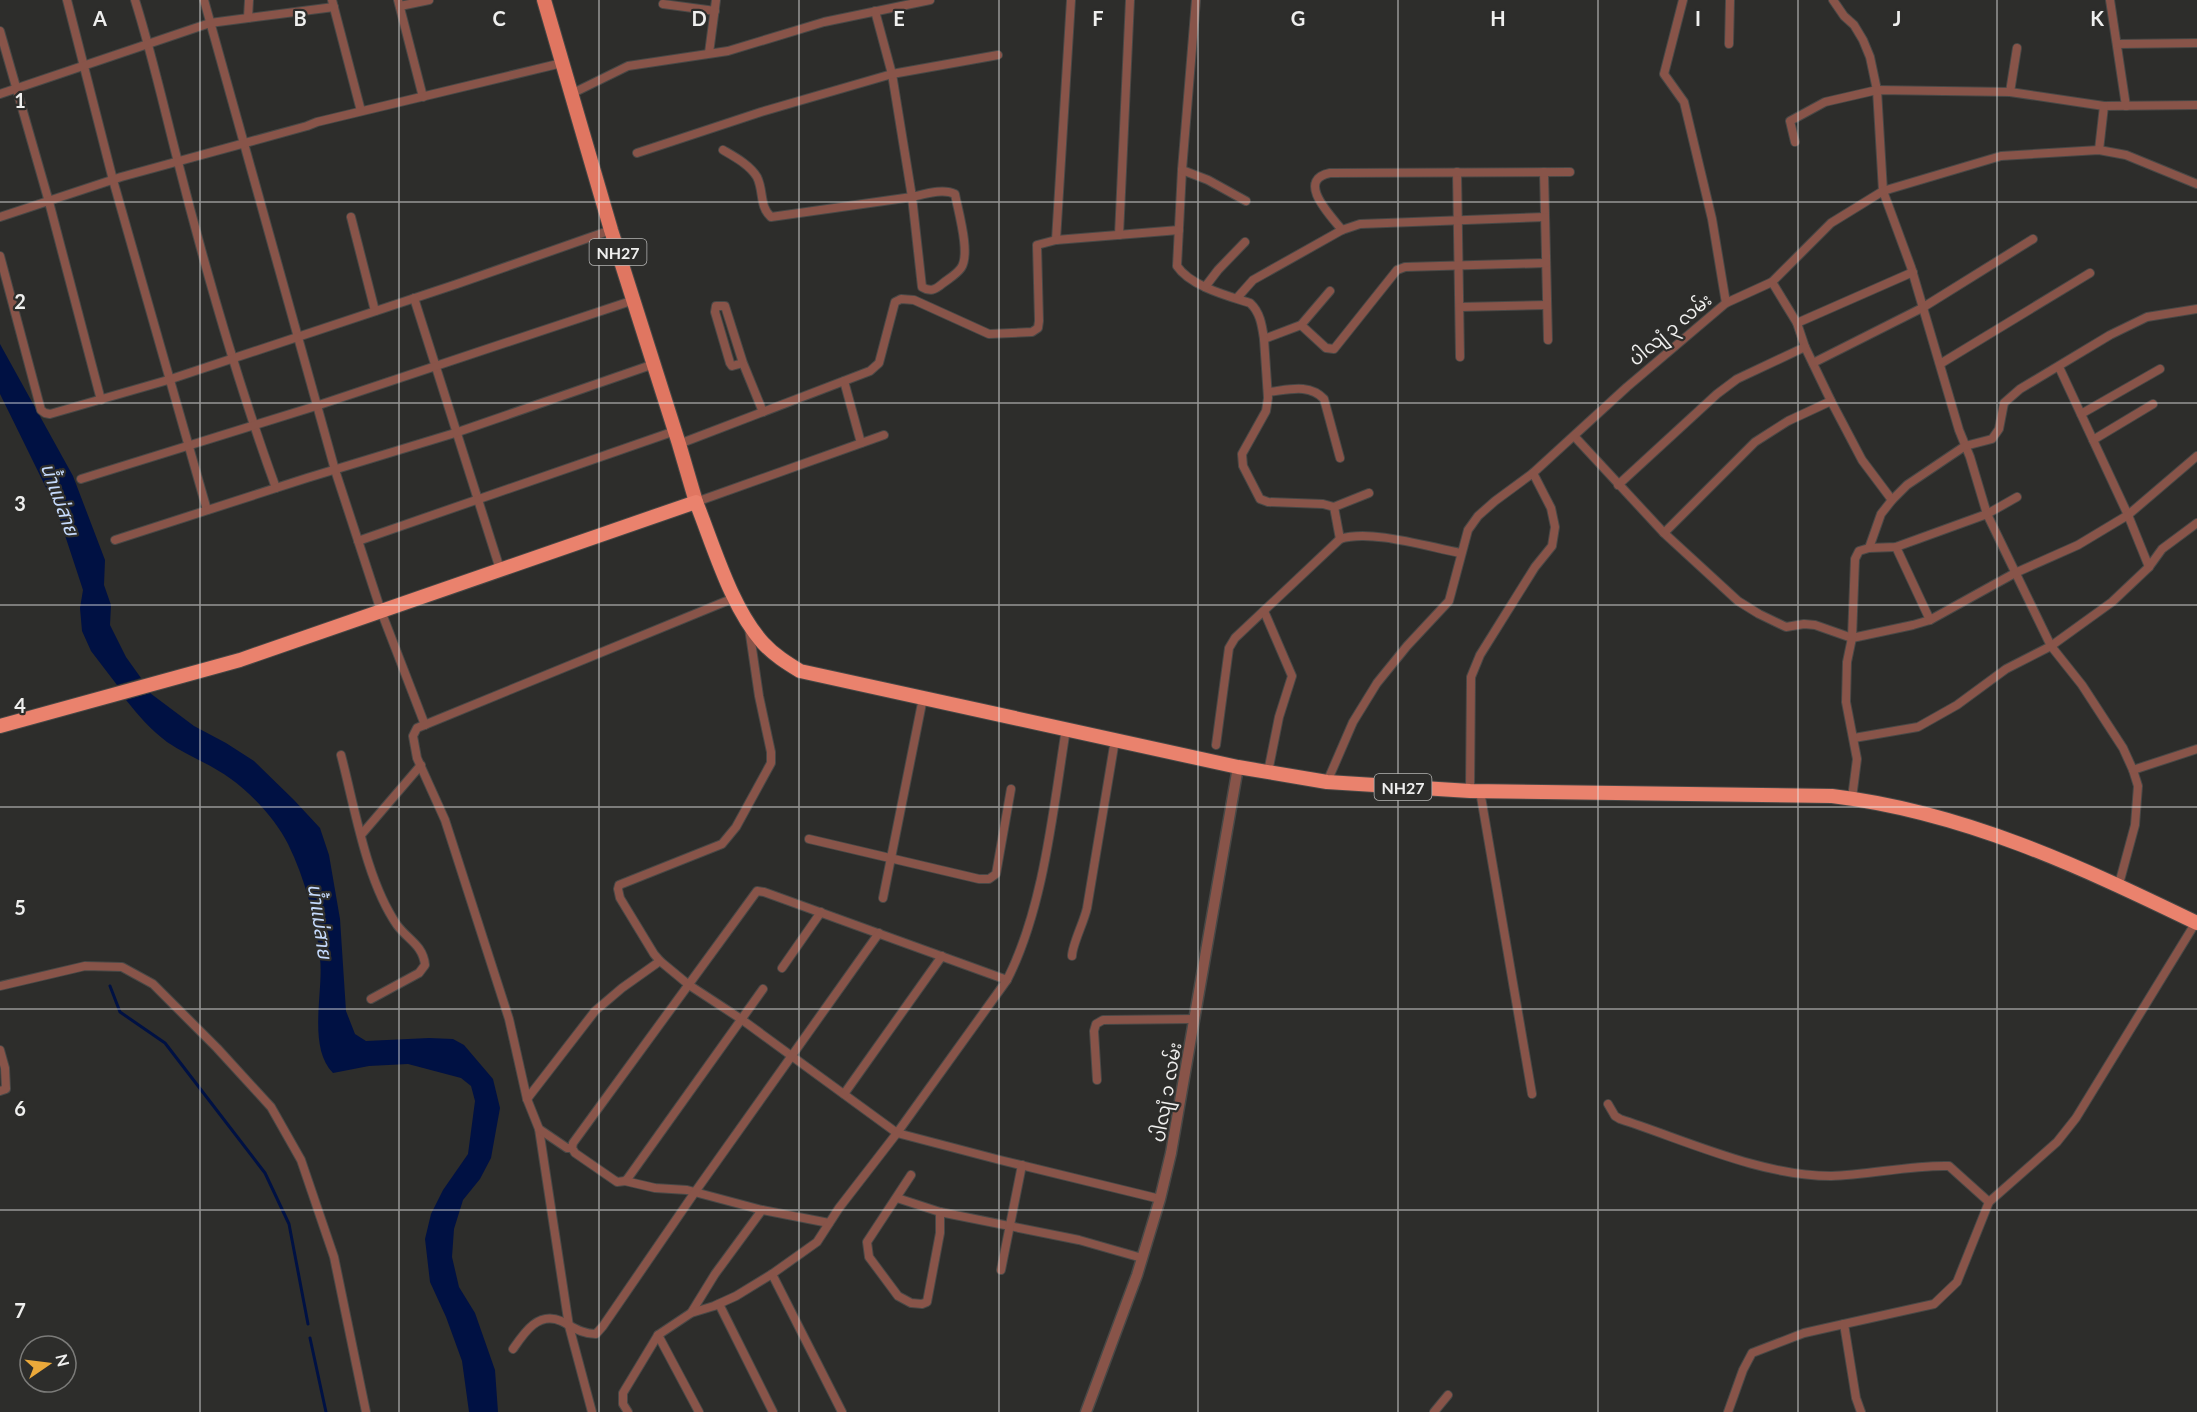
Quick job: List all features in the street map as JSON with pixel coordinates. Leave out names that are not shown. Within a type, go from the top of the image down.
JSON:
[{"type":"highway","points":[[0,726],[240,660],[696,502]]},
{"type":"highway","name":"NH27","points":[[696,502],[734,598],[748,624],[764,644],[781,659],[800,671],[1238,767],[1327,782],[1475,791],[1852,798],[1930,814],[1996,834],[2120,884],[2197,923]]},
{"type":"main road","name":"NH27","points":[[544,0],[611,230],[696,502]]},
{"type":"street","points":[[67,0],[113,180],[168,380],[207,510]]},
{"type":"street","points":[[135,0],[150,45],[178,162],[231,358],[276,488]]},
{"type":"street","points":[[204,0],[335,470],[381,611],[425,725]]},
{"type":"street","points":[[248,18],[249,0]]},
{"type":"street","points":[[423,97],[399,3],[429,0]]},
{"type":"street","points":[[709,53],[716,0]]},
{"type":"street","points":[[572,94],[628,66],[728,51],[824,22],[930,0]]},
{"type":"street","points":[[1056,240],[1071,0]]},
{"type":"street","points":[[1119,235],[1130,0]]},
{"type":"street","points":[[1196,0],[1182,170],[1177,266],[1181,273],[1205,287],[1250,303],[1256,308],[1261,319],[1268,392],[1266,411],[1242,454],[1243,466],[1260,499],[1268,502],[1323,504],[1334,507],[1369,493]]},
{"type":"street","points":[[1683,0],[1664,74],[1684,102],[1712,219],[1726,303]]},
{"type":"street","points":[[1729,45],[1730,0]]},
{"type":"street","points":[[1833,0],[1863,40],[1877,90],[1883,191],[1912,272],[1987,514],[2051,646],[2082,685],[2123,748],[2133,770],[2138,786],[2135,825],[2120,884]]},
{"type":"street","points":[[2110,0],[2126,106]]},
{"type":"street","points":[[0,94],[210,23],[333,3],[361,111]]},
{"type":"street","points":[[663,4],[715,11]]},
{"type":"street","points":[[874,11],[892,74],[912,196],[920,282],[927,290]]},
{"type":"street","points":[[0,31],[49,202],[101,400]]},
{"type":"street","points":[[2117,44],[2197,43]]},
{"type":"street","points":[[2010,92],[2018,48]]},
{"type":"street","points":[[637,153],[761,112],[892,74],[998,55]]},
{"type":"street","points":[[0,217],[113,180],[244,143],[361,111],[562,63]]},
{"type":"street","points":[[1796,142],[1790,121],[1825,102],[1877,90],[2010,92],[2104,106],[2197,105]]},
{"type":"street","points":[[2099,150],[2104,106]]},
{"type":"street","points":[[358,541],[477,499],[763,412],[870,371],[879,363],[895,302],[927,290],[934,290],[962,268],[965,250],[955,194],[950,191],[771,218],[765,210],[757,178],[745,164],[723,150]]},
{"type":"street","name":"ပါလျံ ၃ လမ်း","points":[[1327,782],[1353,722],[1377,683],[1407,646],[1449,601],[1468,530],[1478,516],[1575,437],[1628,387],[1726,303],[1772,282],[1831,223],[1883,191],[2001,156],[2099,150],[2126,155],[2197,184]]},
{"type":"street","points":[[1182,170],[1208,180],[1246,201]]},
{"type":"street","points":[[1457,172],[1460,357]]},
{"type":"street","points":[[1544,172],[1548,340]]},
{"type":"street","points":[[1342,230],[1316,196],[1314,187],[1316,179],[1321,175],[1329,173],[1570,172]]},
{"type":"street","points":[[351,217],[375,311]]},
{"type":"street","points":[[1237,298],[1253,280],[1342,230],[1372,223],[1545,218]]},
{"type":"street","points":[[0,256],[41,410],[50,414],[168,380],[611,230]]},
{"type":"street","points":[[901,299],[914,300],[989,334],[1032,332],[1038,328],[1039,321],[1037,245],[1056,240],[1179,230]]},
{"type":"street","points":[[1813,363],[1922,308],[2033,239]]},
{"type":"street","points":[[1205,287],[1245,242]]},
{"type":"street","points":[[1301,325],[1326,348],[1334,349],[1397,270],[1405,267],[1546,263]]},
{"type":"street","points":[[1797,323],[1912,272]]},
{"type":"street","points":[[1940,364],[2090,273]]},
{"type":"street","points":[[1772,282],[1797,323],[1805,347],[1862,460],[1892,500]]},
{"type":"street","points":[[1264,339],[1301,325],[1330,291]]},
{"type":"street","points":[[414,298],[500,569]]},
{"type":"street","points":[[81,479],[316,406],[634,300]]},
{"type":"street","points":[[1460,308],[1547,305]]},
{"type":"street","points":[[743,363],[732,366],[730,363],[715,312],[716,306],[725,306],[743,363],[763,412]]},
{"type":"street","points":[[1869,548],[1881,514],[1892,500],[1907,485],[1965,446],[1992,439],[1999,429],[2004,403],[2020,388],[2110,335],[2147,318],[2197,309]]},
{"type":"street","points":[[1618,485],[1717,394],[1737,379],[1805,347]]},
{"type":"street","points":[[115,540],[455,433],[654,364]]},
{"type":"street","points":[[2059,367],[2128,515],[2149,567]]},
{"type":"street","points":[[2081,414],[2160,369]]},
{"type":"street","points":[[844,381],[861,443]]},
{"type":"street","points":[[1268,392],[1308,388],[1318,393],[1324,399],[1340,458]]},
{"type":"street","points":[[1664,533],[1755,442],[1788,422],[1831,401]]},
{"type":"street","points":[[2093,440],[2153,404]]},
{"type":"street","points":[[696,502],[884,435]]},
{"type":"street","points":[[1575,437],[1664,533],[1738,601],[1786,627],[1815,625],[1852,638],[1913,626],[1930,620],[2015,573],[2078,545],[2128,515],[2197,456]]},
{"type":"street","points":[[1532,1094],[1475,791],[1471,677],[1486,645],[1534,567],[1552,546],[1555,527],[1551,508],[1533,473]]},
{"type":"street","points":[[1852,798],[1857,759],[1846,702],[1846,662],[1852,638],[1854,559],[1859,551],[1869,548],[1896,547],[1987,514],[2017,497]]},
{"type":"street","points":[[1334,507],[1340,539]]},
{"type":"street","points":[[1854,738],[1918,727],[1957,705],[2006,669],[2051,646],[2112,602],[2149,567],[2162,549],[2197,523]]},
{"type":"street","points":[[1216,745],[1229,648],[1235,638],[1340,539],[1351,536],[1372,536],[1461,553]]},
{"type":"street","points":[[1896,547],[1930,620]]},
{"type":"street","points":[[592,1412],[569,1326],[539,1129],[527,1099],[509,1019],[445,820],[417,758],[413,736],[417,728],[734,598]]},
{"type":"street","points":[[1264,611],[1292,676],[1279,717],[1268,772]]},
{"type":"street","points":[[748,624],[771,763],[736,827],[722,844],[637,877],[620,885],[618,889],[620,898],[660,962],[897,1132],[1160,1199]]},
{"type":"street","points":[[883,898],[923,698]]},
{"type":"street","points":[[628,1412],[624,1404],[623,1393],[658,1335],[691,1312],[719,1304],[772,1274],[817,1242],[839,1208],[1007,980],[1016,962],[1042,871],[1066,729]]},
{"type":"street","points":[[1072,956],[1073,946],[1084,923],[1087,908],[1115,740]]},
{"type":"street","points":[[2133,770],[2197,749]]},
{"type":"street","points":[[341,755],[361,834],[378,888],[398,926],[424,955],[425,965],[419,973],[371,999]]},
{"type":"street","points":[[361,834],[420,765]]},
{"type":"street","name":"ပါလျံ ၁ လမ်း","points":[[1086,1412],[1142,1258],[1171,1154],[1238,767]]},
{"type":"street","points":[[809,839],[988,879],[996,874],[1011,789]]},
{"type":"street","points":[[830,1223],[762,1210],[694,1192],[655,1188],[625,1180],[617,1182],[575,1153],[572,1148],[573,1143],[757,891],[1007,980]]},
{"type":"street","points":[[782,968],[821,912]]},
{"type":"street","points":[[1728,1412],[1747,1359],[1752,1353],[1804,1333],[1934,1304],[1957,1282],[1989,1202],[2057,1142],[2076,1118],[2197,923]]},
{"type":"street","points":[[513,1349],[527,1328],[537,1321],[558,1320],[589,1334],[596,1334],[694,1192],[879,933]]},
{"type":"street","points":[[844,1094],[942,956]]},
{"type":"street","points":[[527,1099],[596,1011],[622,988],[660,962]]},
{"type":"street","points":[[0,986],[85,966],[122,967],[153,984],[218,1048],[271,1107],[301,1160],[334,1257],[366,1412]]},
{"type":"street","points":[[625,1180],[763,989]]},
{"type":"street","points":[[1097,1080],[1094,1031],[1096,1024],[1102,1020],[1195,1019]]},
{"type":"street","points":[[0,1050],[5,1068],[6,1089],[0,1091]]},
{"type":"street","points":[[1608,1104],[1615,1116],[1620,1119],[1664,1133],[1686,1143],[1774,1169],[1830,1176],[1949,1166],[1989,1202]]},
{"type":"street","points":[[539,1129],[567,1148],[572,1148]]},
{"type":"street","points":[[1001,1270],[1022,1165]]},
{"type":"street","points":[[911,1175],[867,1242],[866,1247],[869,1257],[903,1300],[922,1304],[927,1302],[940,1233],[940,1212]]},
{"type":"street","points":[[897,1198],[940,1212],[1079,1240],[1142,1258]]},
{"type":"street","points":[[691,1312],[762,1210]]},
{"type":"street","points":[[772,1274],[842,1412]]},
{"type":"street","points":[[719,1304],[773,1412]]},
{"type":"street","points":[[1844,1324],[1856,1398],[1861,1412]]},
{"type":"street","points":[[658,1335],[699,1412]]},
{"type":"street","points":[[1434,1412],[1448,1395]]},
{"type":"water","name":"น้ำแม่สาย","points":[[0,344],[73,476],[105,560],[104,585],[111,605],[110,625],[126,657],[141,678],[117,685],[91,651],[82,631],[80,608],[83,590],[56,508],[0,394]]},
{"type":"water","name":"น้ำแม่สาย","points":[[150,693],[194,726],[254,761],[320,828],[329,855],[340,919],[346,1011],[355,1034],[366,1041],[453,1039],[464,1045],[493,1079],[500,1108],[491,1158],[480,1179],[463,1200],[454,1229],[452,1257],[459,1287],[475,1313],[495,1370],[498,1412],[469,1412],[462,1361],[430,1282],[425,1239],[431,1214],[443,1190],[468,1154],[475,1101],[471,1086],[461,1078],[408,1064],[369,1066],[333,1073],[325,1062],[319,1034],[321,971],[316,929],[305,885],[288,844],[263,808],[247,792],[207,764],[167,742],[126,700]]},
{"type":"waterway","points":[[110,986],[120,1012],[165,1043],[265,1173],[289,1224],[308,1324]]},
{"type":"waterway","points":[[310,1338],[326,1412]]}]
